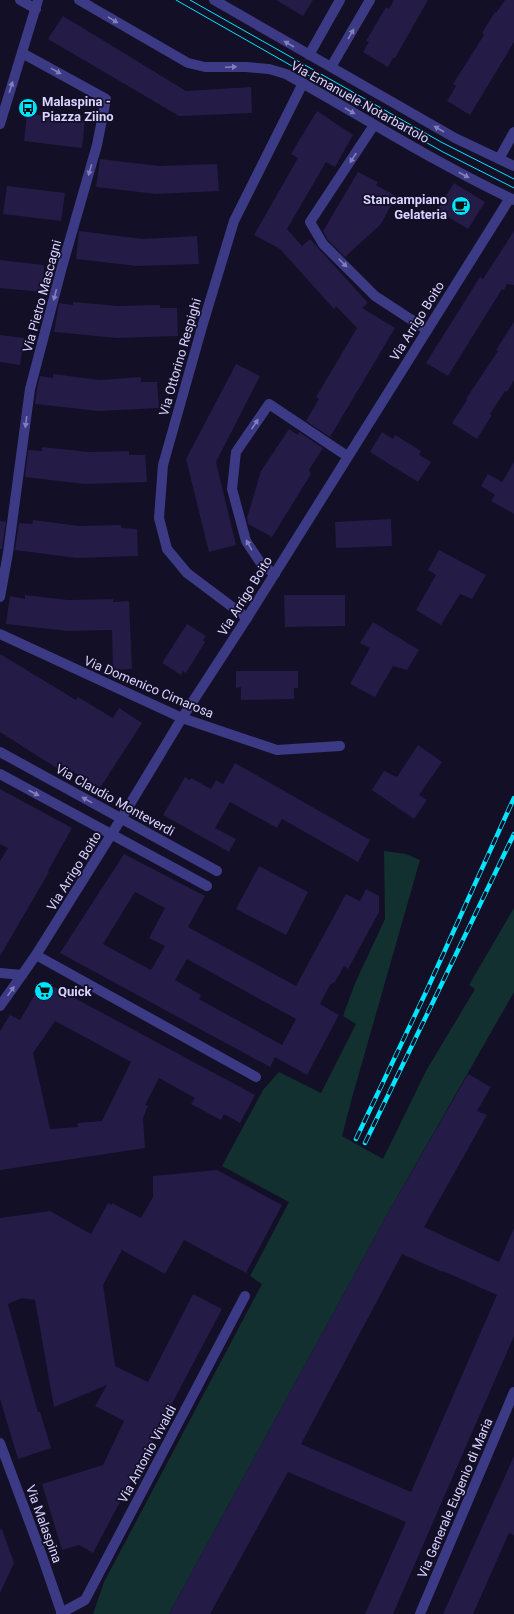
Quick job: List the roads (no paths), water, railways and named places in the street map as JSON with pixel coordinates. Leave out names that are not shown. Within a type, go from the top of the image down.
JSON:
[{"type":"street","points":[[0,124],[37,4],[20,0]]},
{"type":"street","name":"Via Emanuele Notarbartolo","points":[[79,0],[188,63],[205,67],[246,67],[269,69],[286,74],[465,176],[512,199]]},
{"type":"street","name":"Via Emanuele Notarbartolo","points":[[214,0],[455,138],[514,166]]},
{"type":"street","points":[[308,55],[340,0]]},
{"type":"street","points":[[331,67],[370,0]]},
{"type":"street","name":"Via Pietro Mascagni","points":[[0,597],[8,553],[30,389],[60,273],[97,145],[106,100],[22,53]]},
{"type":"street","name":"Via Ottorino Respighi","points":[[247,618],[187,573],[168,549],[159,518],[163,465],[234,221],[303,83]]},
{"type":"street","points":[[374,125],[310,222],[323,244],[375,296],[427,330]]},
{"type":"street","points":[[499,159],[514,132]]},
{"type":"street","name":"Via Arrigo Boito","points":[[0,1006],[36,955],[112,834],[182,718],[275,574],[347,456],[427,330],[512,199]]},
{"type":"street","points":[[275,574],[262,565],[246,541],[232,489],[236,452],[269,404],[347,456]]},
{"type":"street","name":"Via Domenico Cimarosa","points":[[0,634],[182,718],[277,750],[340,746]]},
{"type":"street","name":"Via Claudio Monteverdi","points":[[0,752],[217,871]]},
{"type":"street","points":[[0,774],[207,886]]},
{"type":"street","points":[[36,955],[256,1077]]},
{"type":"street","points":[[0,973],[22,975]]},
{"type":"street","name":"Via Antonio Vivaldi","points":[[61,1613],[85,1600],[245,1296]]},
{"type":"street","name":"Via Generale Eugenio di Maria","points":[[420,1614],[512,1403],[514,1392]]},
{"type":"street","name":"Via Malaspina","points":[[0,1443],[31,1525],[61,1613]]},
{"type":"tram line","points":[[176,0],[443,152],[514,188]]},
{"type":"tram line","points":[[190,0],[441,142],[514,179]]},
{"type":"railway","points":[[356,1139],[426,992],[514,798]]},
{"type":"railway","points":[[365,1143],[514,834]]},
{"type":"place","name":"Malaspina - Piazza Ziino","points":[[28,108]]},
{"type":"place","name":"Stancampiano Gelateria","points":[[461,206]]},
{"type":"place","name":"Quick","points":[[44,991]]}]
